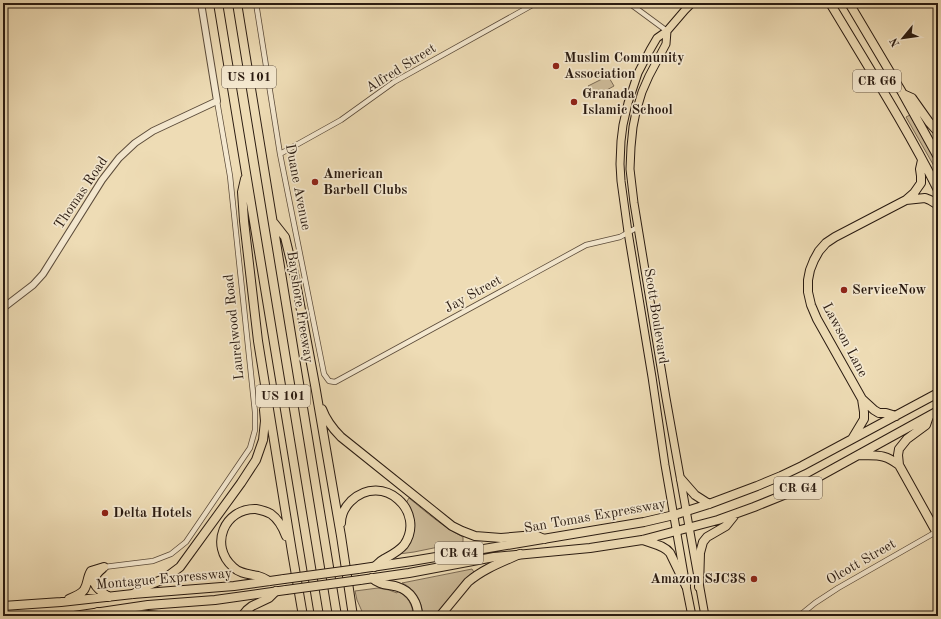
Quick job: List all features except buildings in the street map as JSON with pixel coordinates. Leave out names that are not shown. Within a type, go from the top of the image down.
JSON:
[{"type":"highway","name":"US 101","points":[[218,3],[319,616]]},
{"type":"highway","name":"Bayshore Freeway","points":[[237,3],[338,616]]},
{"type":"highway","name":"CR G6","points":[[830,3],[938,190]]},
{"type":"highway","name":"CR G6","points":[[849,3],[903,94],[938,157]]},
{"type":"highway","points":[[903,94],[912,98],[938,132]]},
{"type":"highway","points":[[906,200],[914,193],[921,183],[922,176],[920,169],[922,160]]},
{"type":"highway","points":[[246,176],[242,192],[244,221],[258,341],[303,616]]},
{"type":"highway","points":[[906,200],[925,198],[938,205]]},
{"type":"highway","name":"Lawson Lane","points":[[862,399],[817,319],[811,305],[808,292],[810,270],[819,251],[834,237],[906,200]]},
{"type":"highway","points":[[273,223],[285,237],[295,278],[315,385],[353,616]]},
{"type":"highway","points":[[133,594],[164,579],[180,567],[256,460],[263,440],[265,421],[257,354],[258,341]]},
{"type":"highway","points":[[315,385],[320,406],[333,429],[452,526],[462,532],[475,536],[501,538],[536,535],[544,539]]},
{"type":"highway","name":"San Tomas Expressway","points":[[327,574],[644,522],[674,515],[709,504],[791,472],[938,393]]},
{"type":"highway","points":[[862,399],[874,410],[896,416]]},
{"type":"highway","points":[[852,439],[864,419],[862,399]]},
{"type":"highway","name":"San Tomas Expressway","points":[[328,584],[409,573],[494,557],[590,548],[642,540],[677,532],[735,515],[791,492],[859,456],[938,411]]},
{"type":"highway","points":[[929,416],[926,425],[906,439],[899,449],[898,455],[899,465],[937,533]]},
{"type":"highway","points":[[859,456],[883,456],[899,465]]},
{"type":"highway","points":[[681,479],[695,495],[709,504]]},
{"type":"highway","points":[[340,536],[343,512],[348,503],[358,495],[366,491],[373,490],[389,493],[398,499],[409,518],[407,537],[400,549],[393,555],[383,559],[374,567]]},
{"type":"highway","points":[[269,581],[260,576],[242,573],[227,561],[222,551],[221,539],[222,532],[227,522],[237,513],[245,510],[251,509],[265,511],[277,520],[292,552]]},
{"type":"highway","points":[[699,587],[700,554],[703,542],[707,537],[726,526],[735,515]]},
{"type":"highway","points":[[642,540],[662,546],[668,550],[686,586]]},
{"type":"highway","points":[[440,616],[473,578],[487,569],[520,554]]},
{"type":"highway","points":[[104,567],[96,575],[94,583],[97,589],[109,597]]},
{"type":"highway","points":[[61,602],[82,592],[92,570],[104,567]]},
{"type":"highway","name":"Montague Expressway","points":[[3,606],[234,586],[327,574]]},
{"type":"highway","points":[[372,578],[380,583],[399,587],[408,592],[417,604],[418,616]]},
{"type":"highway","name":"Montague Expressway","points":[[74,616],[148,605],[215,600],[328,584]]},
{"type":"highway","points":[[242,616],[252,606],[269,598],[276,591]]},
{"type":"highway","points":[[98,612],[113,616],[131,614],[158,616]]},
{"type":"main road","name":"Scott Boulevard","points":[[692,3],[667,31],[657,38],[638,73],[628,103],[623,125],[620,164],[628,232],[665,465],[692,616]]},
{"type":"main road","name":"Scott Boulevard","points":[[667,31],[666,44],[642,92],[633,127],[630,168],[632,189],[668,411],[705,616]]},
{"type":"street","name":"Laurelwood Road","points":[[104,567],[153,561],[171,554],[186,542],[250,448],[255,430],[254,407],[230,176],[201,3]]},
{"type":"street","name":"Duane Avenue","points":[[256,3],[280,154],[324,374]]},
{"type":"street","name":"Alfred Street","points":[[280,154],[341,120],[394,82],[536,3]]},
{"type":"street","points":[[629,3],[667,31]]},
{"type":"street","name":"Thomas Road","points":[[3,308],[33,285],[43,274],[102,180],[119,158],[135,143],[153,131],[217,101]]},
{"type":"street","name":"Jay Street","points":[[324,374],[329,381],[335,382],[581,247],[603,240],[620,237],[638,227]]},
{"type":"street","name":"Olcott Street","points":[[799,616],[815,603],[838,588],[937,533]]},
{"type":"shaded area","points":[[608,76],[614,86],[594,97],[588,86]]},
{"type":"shaded area","points":[[910,115],[938,165],[938,173],[906,117]]},
{"type":"shaded area","points":[[409,498],[428,514],[463,537],[463,542],[399,554],[413,519],[406,503]]},
{"type":"shaded area","points":[[472,569],[475,574],[437,616],[423,616],[420,601],[415,592],[402,583]]},
{"type":"shaded area","points":[[378,588],[402,593],[411,605],[413,616],[364,616],[355,591]]},
{"type":"place","name":"Muslim Community Association","points":[[556,66]]},
{"type":"place","name":"Granada Islamic School","points":[[574,102]]},
{"type":"place","name":"American Barbell Clubs","points":[[315,182]]},
{"type":"place","name":"ServiceNow","points":[[844,290]]},
{"type":"place","name":"Delta Hotels","points":[[105,513]]},
{"type":"place","name":"Amazon SJC38","points":[[754,579]]}]
